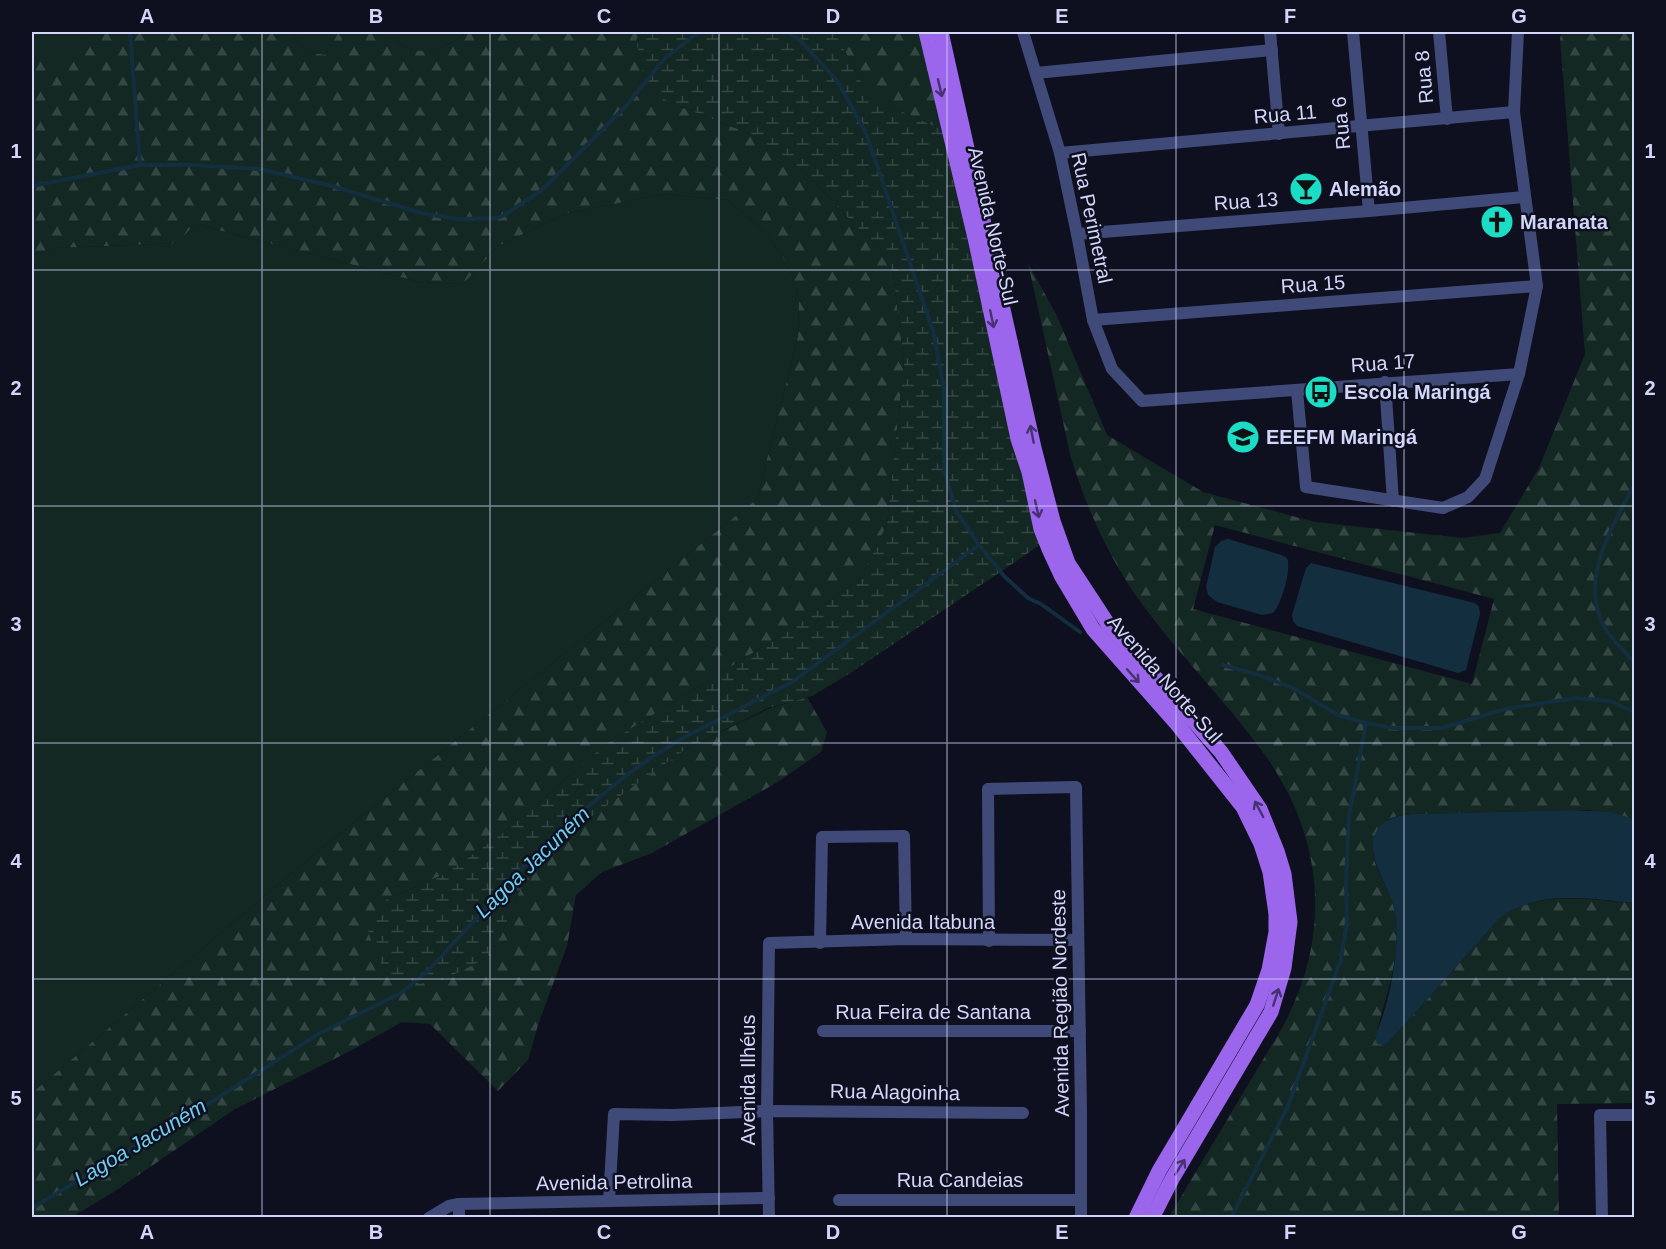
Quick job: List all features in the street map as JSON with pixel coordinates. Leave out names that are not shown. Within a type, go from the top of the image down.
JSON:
[{"type":"main road","name":"Avenida Norte-Sul","points":[[926,32],[975,238],[1018,439],[1029,472],[1041,529],[1048,549],[1093,629],[1177,724],[1243,807],[1261,844],[1270,872],[1276,932],[1269,970],[1257,1005],[1159,1171],[1136,1218]]},
{"type":"main road","name":"Avenida Norte-Sul","points":[[941,32],[1034,448],[1053,521],[1068,563],[1108,624],[1221,752],[1242,781],[1263,817],[1284,874],[1290,922],[1288,947],[1271,1012],[1172,1179],[1152,1218]]},
{"type":"street","name":"Rua Perimetral","points":[[1023,32],[1059,153],[1093,320],[1112,369],[1142,402]]},
{"type":"street","points":[[1270,32],[1279,134]]},
{"type":"street","name":"Rua 6","points":[[1353,32],[1369,212]]},
{"type":"street","name":"Rua 8","points":[[1439,32],[1447,119]]},
{"type":"street","points":[[1297,391],[1306,487],[1443,508],[1467,497],[1485,479],[1519,374],[1537,286],[1514,112],[1518,32]]},
{"type":"street","points":[[1036,73],[1272,50]]},
{"type":"street","name":"Rua 11","points":[[1059,153],[1514,112]]},
{"type":"street","name":"Rua 13","points":[[1077,234],[1369,212],[1524,197]]},
{"type":"street","name":"Rua 15","points":[[1093,320],[1537,286]]},
{"type":"street","name":"Rua 17","points":[[1142,402],[1385,382],[1519,374]]},
{"type":"street","points":[[1385,382],[1393,501]]},
{"type":"street","name":"Avenida Região Nordeste","points":[[989,941],[988,789],[1076,788],[1081,1218]]},
{"type":"street","points":[[820,943],[822,837],[904,836],[906,939]]},
{"type":"street","name":"Avenida Itabuna","points":[[769,943],[906,939],[1078,940]]},
{"type":"street","name":"Avenida Ilhéus","points":[[769,943],[767,1111],[769,1218]]},
{"type":"street","name":"Rua Feira de Santana","points":[[823,1031],[1080,1031]]},
{"type":"street","name":"Rua Alagoinha","points":[[609,1201],[614,1114],[673,1115],[767,1111],[1023,1113]]},
{"type":"street","points":[[1602,1218],[1600,1115],[1635,1115]]},
{"type":"street","name":"Avenida Petrolina","points":[[459,1204],[769,1198]]},
{"type":"street","name":"Rua Candeias","points":[[839,1200],[1080,1200]]},
{"type":"street","points":[[429,1218],[449,1206],[459,1204],[459,1218]]},
{"type":"green space","points":[[32,32],[87,32],[85,40],[60,65],[32,60]]},
{"type":"green space","points":[[87,32],[292,32],[305,51],[325,55],[339,32],[385,32],[409,48],[424,51],[441,48],[459,39],[466,32],[641,32],[637,40],[676,105],[751,134],[786,157],[821,188],[874,243],[893,272],[904,363],[887,524],[861,578],[793,628],[606,744],[503,833],[445,874],[387,899],[474,965],[487,956],[501,936],[519,892],[563,836],[686,749],[768,709],[807,697],[827,732],[821,752],[776,783],[652,853],[602,872],[576,895],[567,946],[538,1025],[528,1060],[498,1091],[430,1024],[402,1022],[235,1109],[112,1193],[70,1218],[32,1217],[32,1093],[306,861],[757,499],[798,336],[799,296],[787,263],[764,231],[728,200],[664,194],[568,213],[498,246],[463,284],[420,282],[195,224],[177,243],[56,248],[32,255],[32,60],[60,64],[85,40]]},
{"type":"green space","points":[[292,32],[339,32],[325,55],[305,51]]},
{"type":"green space","points":[[385,32],[465,32],[461,37],[441,48],[424,51],[409,48]]},
{"type":"green space","points":[[641,32],[835,32],[863,86],[887,105],[943,130],[1000,386],[1043,543],[852,672],[812,696],[768,708],[686,749],[564,836],[519,892],[501,936],[487,956],[474,965],[442,980],[420,984],[389,973],[376,957],[368,930],[373,915],[387,899],[445,874],[503,833],[606,744],[793,628],[861,578],[887,524],[904,363],[893,272],[874,243],[821,188],[786,157],[751,134],[676,105],[647,91],[636,40]]},
{"type":"green space","points":[[835,32],[920,32],[943,130],[887,105],[863,86]]},
{"type":"green space","points":[[1562,32],[1634,32],[1634,819],[1588,810],[1571,810],[1411,814],[1393,817],[1385,822],[1373,852],[1394,908],[1397,941],[1392,974],[1375,1039],[1386,1045],[1500,918],[1515,909],[1531,903],[1565,898],[1634,903],[1634,1103],[1557,1104],[1559,1217],[1169,1217],[1282,1028],[1298,994],[1309,959],[1314,924],[1315,889],[1310,854],[1300,820],[1285,787],[1265,755],[1139,600],[1099,532],[1071,458],[1028,263],[1057,316],[1107,435],[1203,492],[1315,522],[1463,538],[1500,533],[1539,468],[1585,354],[1560,38]],"holes":[[[1215,525],[1494,599],[1472,684],[1193,609]]]},
{"type":"green space","points":[[664,194],[728,200],[764,231],[787,263],[799,296],[798,336],[757,499],[306,861],[32,1093],[32,255],[56,248],[177,243],[195,224],[420,282],[463,284],[498,246],[568,213]]},
{"type":"water","points":[[1228,539],[1287,558],[1288,570],[1285,587],[1273,613],[1262,615],[1217,602],[1208,595],[1206,587],[1215,547],[1221,541]]},
{"type":"water","points":[[1311,563],[1475,603],[1479,607],[1480,614],[1466,670],[1458,673],[1297,626],[1292,615],[1306,568]]},
{"type":"water","points":[[1571,810],[1611,812],[1634,819],[1634,903],[1565,898],[1548,899],[1515,909],[1500,918],[1386,1045],[1377,1044],[1375,1036],[1390,990],[1397,938],[1394,908],[1373,854],[1376,831],[1384,823],[1394,818],[1411,814]]},
{"type":"waterway","points":[[130,32],[140,165]]},
{"type":"waterway","points":[[32,186],[140,165],[260,169],[328,185],[425,214],[459,219],[497,218],[542,190],[626,106],[665,58],[699,32]]},
{"type":"waterway","points":[[788,32],[802,42],[838,82],[866,133],[933,331],[944,388],[944,469],[956,511],[1004,576],[1028,598],[1041,604],[1080,632]]},
{"type":"waterway","points":[[1634,485],[1616,519],[1601,556],[1596,575],[1595,594],[1598,613],[1607,631],[1634,662]]},
{"type":"waterway","name":"Lagoa Jacuném","points":[[32,1208],[208,1104],[320,1033],[401,993],[429,970],[551,837],[624,777],[681,739],[792,682],[979,545]]},
{"type":"waterway","name":"Lagoa Jacuném","points":[[1223,665],[1293,688],[1338,715],[1393,728],[1442,728],[1505,709],[1576,698],[1610,701],[1634,712]]},
{"type":"waterway","points":[[1231,1218],[1288,1106],[1341,959],[1347,922],[1349,817],[1366,723]]},
{"type":"place","name":"Alemão","points":[[1306,189]]},
{"type":"place","name":"Maranata","points":[[1497,222]]},
{"type":"place","name":"Escola Maringá","points":[[1321,392]]},
{"type":"place","name":"EEEFM Maringá","points":[[1243,437]]}]
